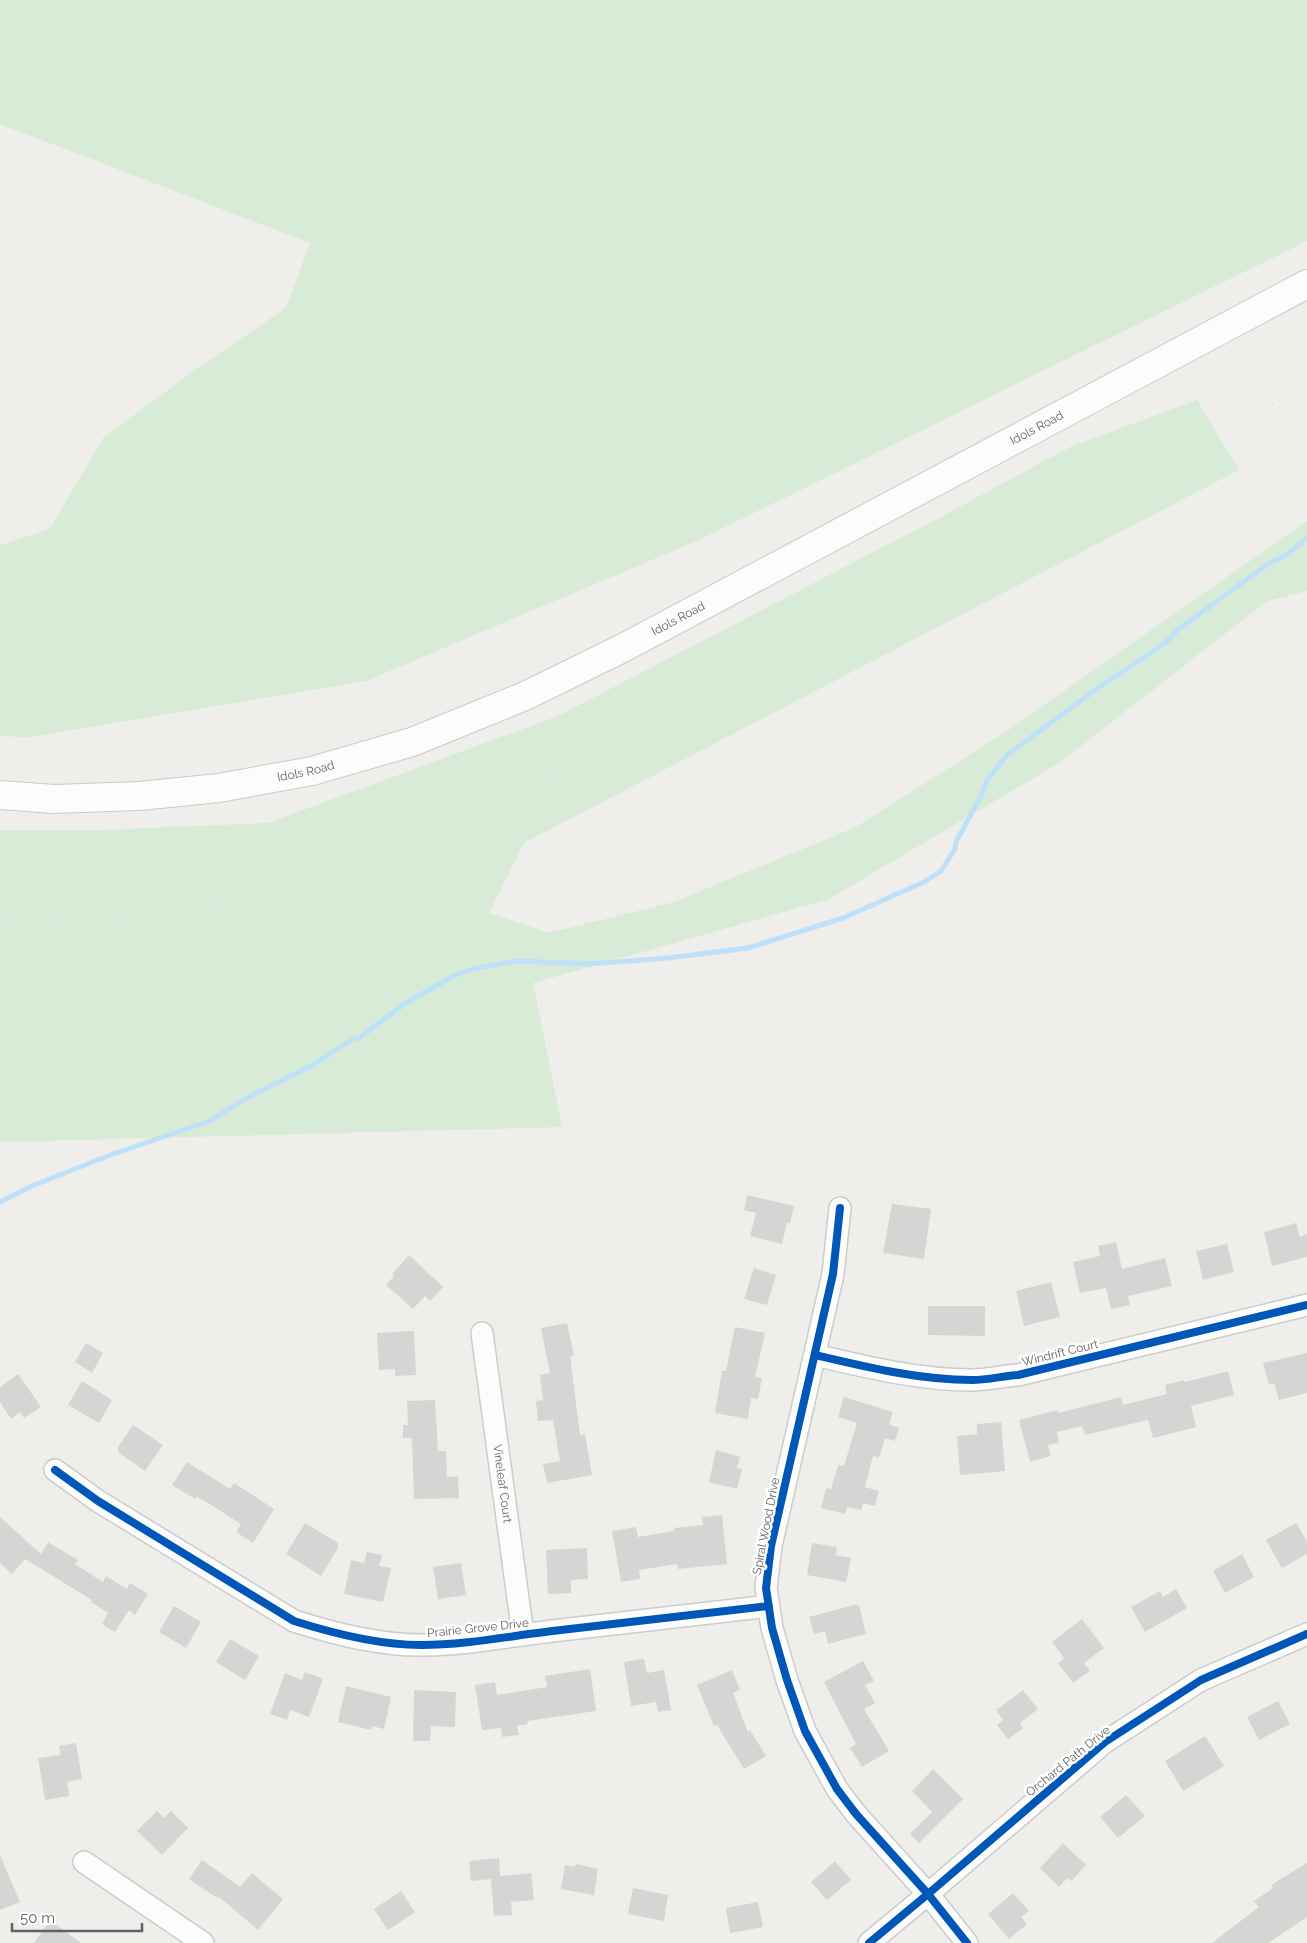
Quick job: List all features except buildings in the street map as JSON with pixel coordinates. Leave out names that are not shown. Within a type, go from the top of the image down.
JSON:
[{"type":"main road","name":"Idols Road","points":[[0,795],[54,800],[139,796],[219,788],[312,771],[412,742],[525,696],[624,648],[1307,284]]},
{"type":"street","name":"Spiral Wood Drive","points":[[840,1208],[833,1274],[771,1546],[766,1588],[768,1606],[779,1654],[805,1731],[837,1789],[856,1814],[928,1894],[967,1943]]},
{"type":"street","name":"Windrift Court","points":[[815,1355],[857,1365],[926,1377],[973,1380],[1018,1375],[1307,1304]]},
{"type":"street","name":"Vineleaf Court","points":[[482,1333],[523,1635]]},
{"type":"street","name":"Prairie Grove Drive","points":[[54,1470],[98,1502],[294,1621],[323,1630],[373,1641],[420,1645],[464,1643],[768,1606]]},
{"type":"street","name":"Orchard Path Drive","points":[[869,1943],[1105,1742],[1201,1680],[1307,1634]]},
{"type":"street","points":[[84,1862],[202,1943]]},
{"type":"green space","points":[[0,0],[1307,0],[1307,241],[699,540],[366,681],[24,738],[0,735],[0,545],[50,529],[103,438],[195,370],[286,308],[310,243],[0,124]]},
{"type":"green space","points":[[1197,400],[1239,470],[524,843],[489,913],[549,933],[674,902],[856,827],[1004,733],[1307,521],[1307,591],[1267,601],[1059,763],[829,899],[533,983],[562,1127],[0,1142],[0,830],[101,830],[268,823],[558,716],[937,519],[1070,447]]},
{"type":"waterway","points":[[0,1202],[32,1186],[113,1154],[210,1121],[245,1099],[311,1066],[353,1039],[359,1038],[403,1005],[453,976],[473,969],[516,961],[590,964],[668,958],[748,948],[843,918],[924,882],[941,871],[955,849],[956,842],[983,792],[987,780],[1007,755],[1105,683],[1151,653],[1172,637],[1176,631],[1268,564],[1288,554],[1307,538]]},
{"type":"railway","points":[[0,914],[66,915],[138,911],[255,891],[386,848],[506,793],[1307,387]]},
{"type":"railway","points":[[0,925],[35,927],[149,922],[295,893],[389,860],[447,835],[508,806],[576,764]]},
{"type":"cycle path","points":[[840,1208],[833,1274],[771,1546],[766,1588],[772,1628],[787,1680],[805,1731],[837,1789],[856,1814],[928,1894],[967,1943]]},
{"type":"cycle path","points":[[815,1355],[873,1368],[932,1378],[983,1379],[1018,1375],[1307,1305]]},
{"type":"cycle path","points":[[55,1470],[98,1501],[294,1621],[357,1638],[405,1645],[439,1645],[769,1606]]},
{"type":"cycle path","points":[[869,1943],[1105,1742],[1201,1680],[1307,1634]]}]
